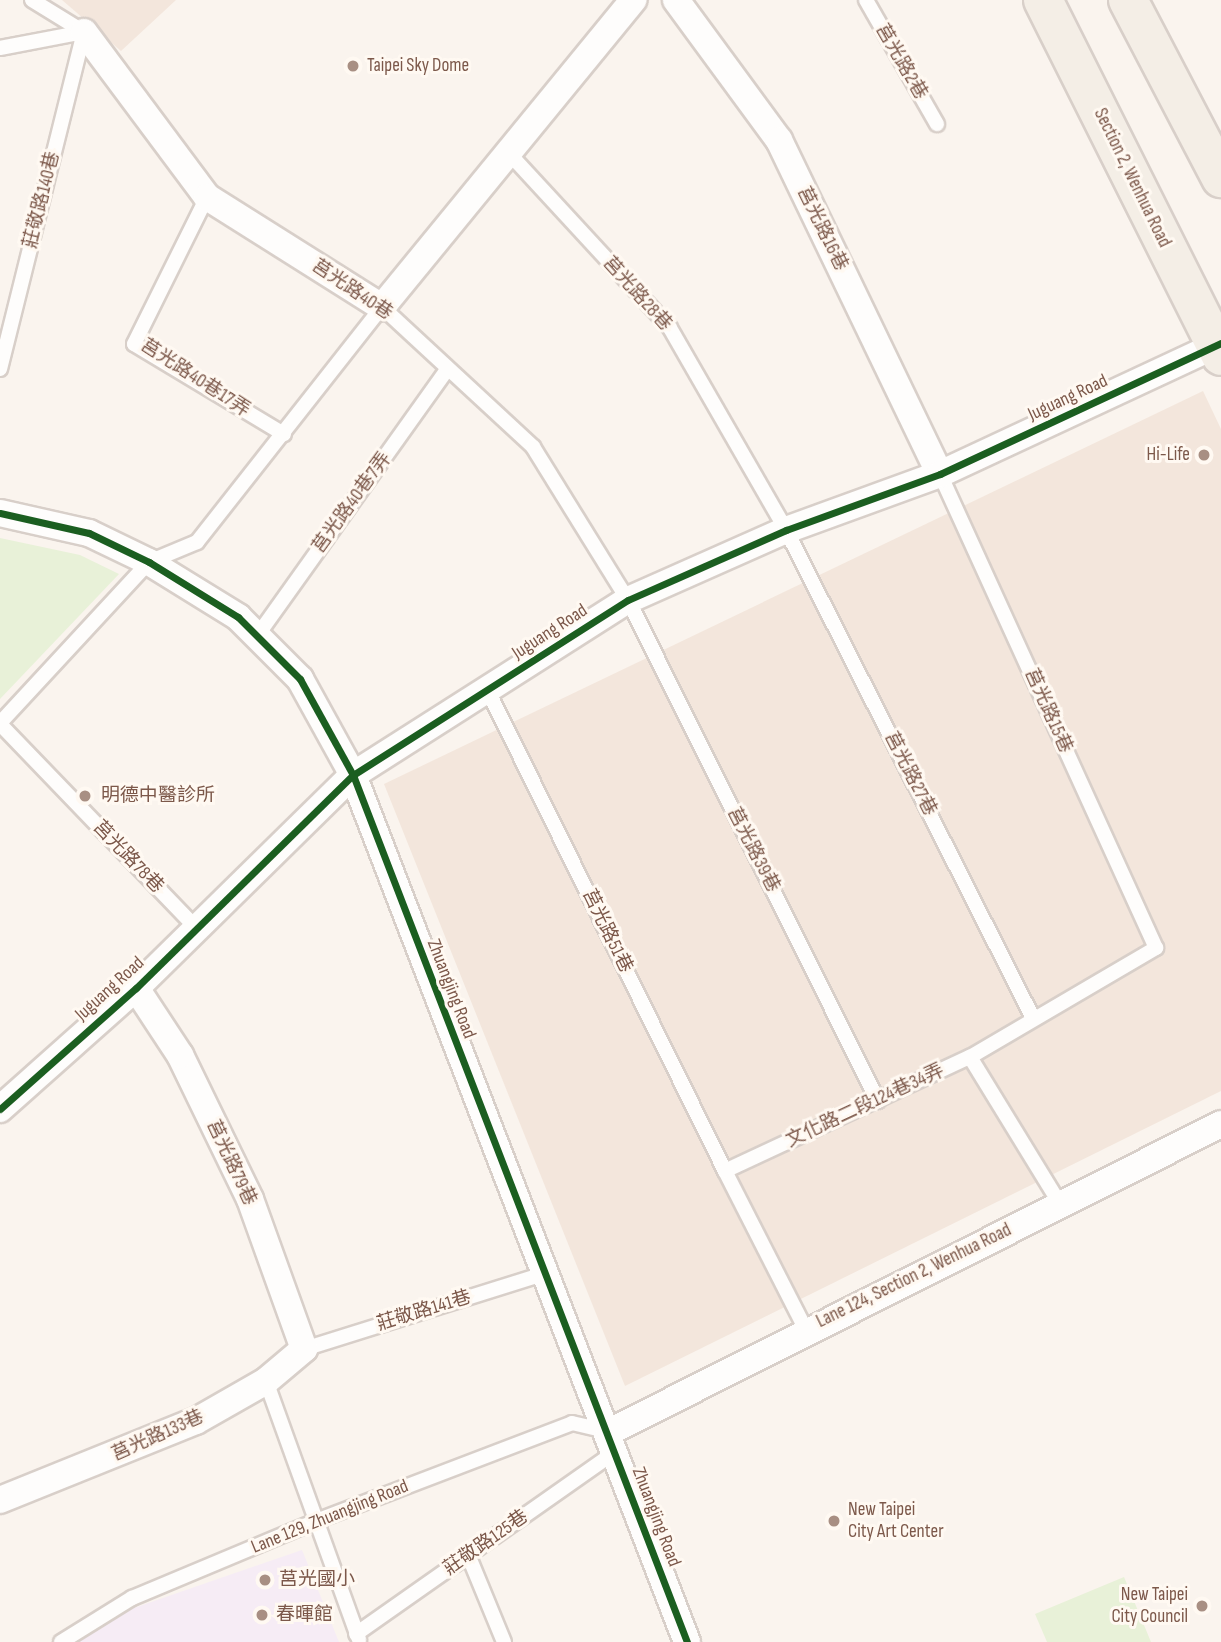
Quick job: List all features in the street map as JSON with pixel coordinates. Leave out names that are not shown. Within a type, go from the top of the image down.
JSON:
[{"type":"main road","name":"Section 2, Wenhua Road","points":[[1043,0],[1219,348]]},
{"type":"main road","points":[[1133,2],[1221,178]]},
{"type":"street","points":[[382,307],[505,149],[633,0]]},
{"type":"street","name":"莒光路16巷","points":[[676,0],[779,140],[940,474]]},
{"type":"street","name":"莒光路40巷","points":[[84,32],[207,197],[382,307]]},
{"type":"street","name":"Juguang Road","points":[[0,1109],[136,988],[353,775],[628,600],[786,530],[940,474],[1219,348]]},
{"type":"street","name":"Zhuangjing Road","points":[[0,513],[89,533],[149,562],[238,617],[300,679],[353,775],[687,1642]]},
{"type":"street","name":"莒光路79巷","points":[[136,988],[180,1055],[250,1199],[304,1349]]},
{"type":"street","name":"Lane 124, Section 2, Wenhua Road","points":[[612,1442],[806,1330],[1221,1124]]},
{"type":"street","name":"莒光路133巷","points":[[0,1500],[196,1421],[267,1381],[304,1349]]},
{"type":"lane","points":[[33,0],[57,12],[84,32]]},
{"type":"lane","name":"莒光路2巷","points":[[866,0],[937,124]]},
{"type":"lane","points":[[0,48],[84,32]]},
{"type":"lane","name":"莊敬路140巷","points":[[0,369],[84,32]]},
{"type":"lane","name":"莒光路28巷","points":[[505,149],[670,328],[786,530]]},
{"type":"lane","name":"莒光路40巷17弄","points":[[207,197],[134,344],[284,434]]},
{"type":"lane","points":[[0,724],[149,562],[197,542],[382,307]]},
{"type":"lane","name":"莒光路40巷","points":[[382,307],[533,447],[628,600]]},
{"type":"lane","name":"莒光路40巷7弄","points":[[257,636],[447,370]]},
{"type":"lane","name":"莒光路15巷","points":[[940,474],[1156,948]]},
{"type":"lane","name":"莒光路27巷","points":[[786,530],[1033,1018]]},
{"type":"lane","name":"莒光路39巷","points":[[628,600],[878,1101]]},
{"type":"lane","name":"莒光路51巷","points":[[488,691],[725,1171]]},
{"type":"lane","name":"莒光路78巷","points":[[0,724],[197,929]]},
{"type":"lane","name":"文化路二段124巷34弄","points":[[725,1171],[970,1057],[1156,948]]},
{"type":"lane","points":[[970,1057],[1060,1204]]},
{"type":"lane","points":[[725,1171],[806,1330]]},
{"type":"lane","name":"莊敬路141巷","points":[[304,1349],[543,1274]]},
{"type":"lane","points":[[267,1381],[358,1638]]},
{"type":"lane","name":"Lane 129, Zhuangjing Road","points":[[61,1642],[132,1598],[316,1521],[572,1423],[612,1442]]},
{"type":"lane","name":"莊敬路125巷","points":[[358,1638],[469,1557],[612,1442]]},
{"type":"lane","points":[[469,1557],[504,1642]]},
{"type":"shaded area","points":[[62,0],[176,0],[121,51]]},
{"type":"shaded area","points":[[1203,391],[1221,429],[1221,1091],[625,1386],[384,784]]},
{"type":"shaded area","name":"莒光國小","points":[[302,1550],[339,1642],[77,1642],[131,1609]]},
{"type":"green space","points":[[0,538],[80,555],[119,574],[0,699]]},
{"type":"green space","points":[[1124,1577],[1151,1642],[1047,1642],[1035,1614]]},
{"type":"cycle path","points":[[0,1109],[136,988],[353,775],[628,600],[786,530],[940,474],[1221,343]]},
{"type":"cycle path","points":[[0,513],[89,533],[149,562],[238,617],[300,679],[353,775],[687,1642]]},
{"type":"place","name":"Taipei Sky Dome","points":[[353,66]]},
{"type":"place","name":"Hi-Life","points":[[1204,455]]},
{"type":"place","name":"明德中醫診所","points":[[85,796]]},
{"type":"place","name":"New Taipei City Art Center","points":[[834,1521]]},
{"type":"place","name":"莒光國小","points":[[265,1580]]},
{"type":"place","name":"New Taipei City Council","points":[[1202,1606]]},
{"type":"place","name":"春暉館","points":[[262,1615]]}]
